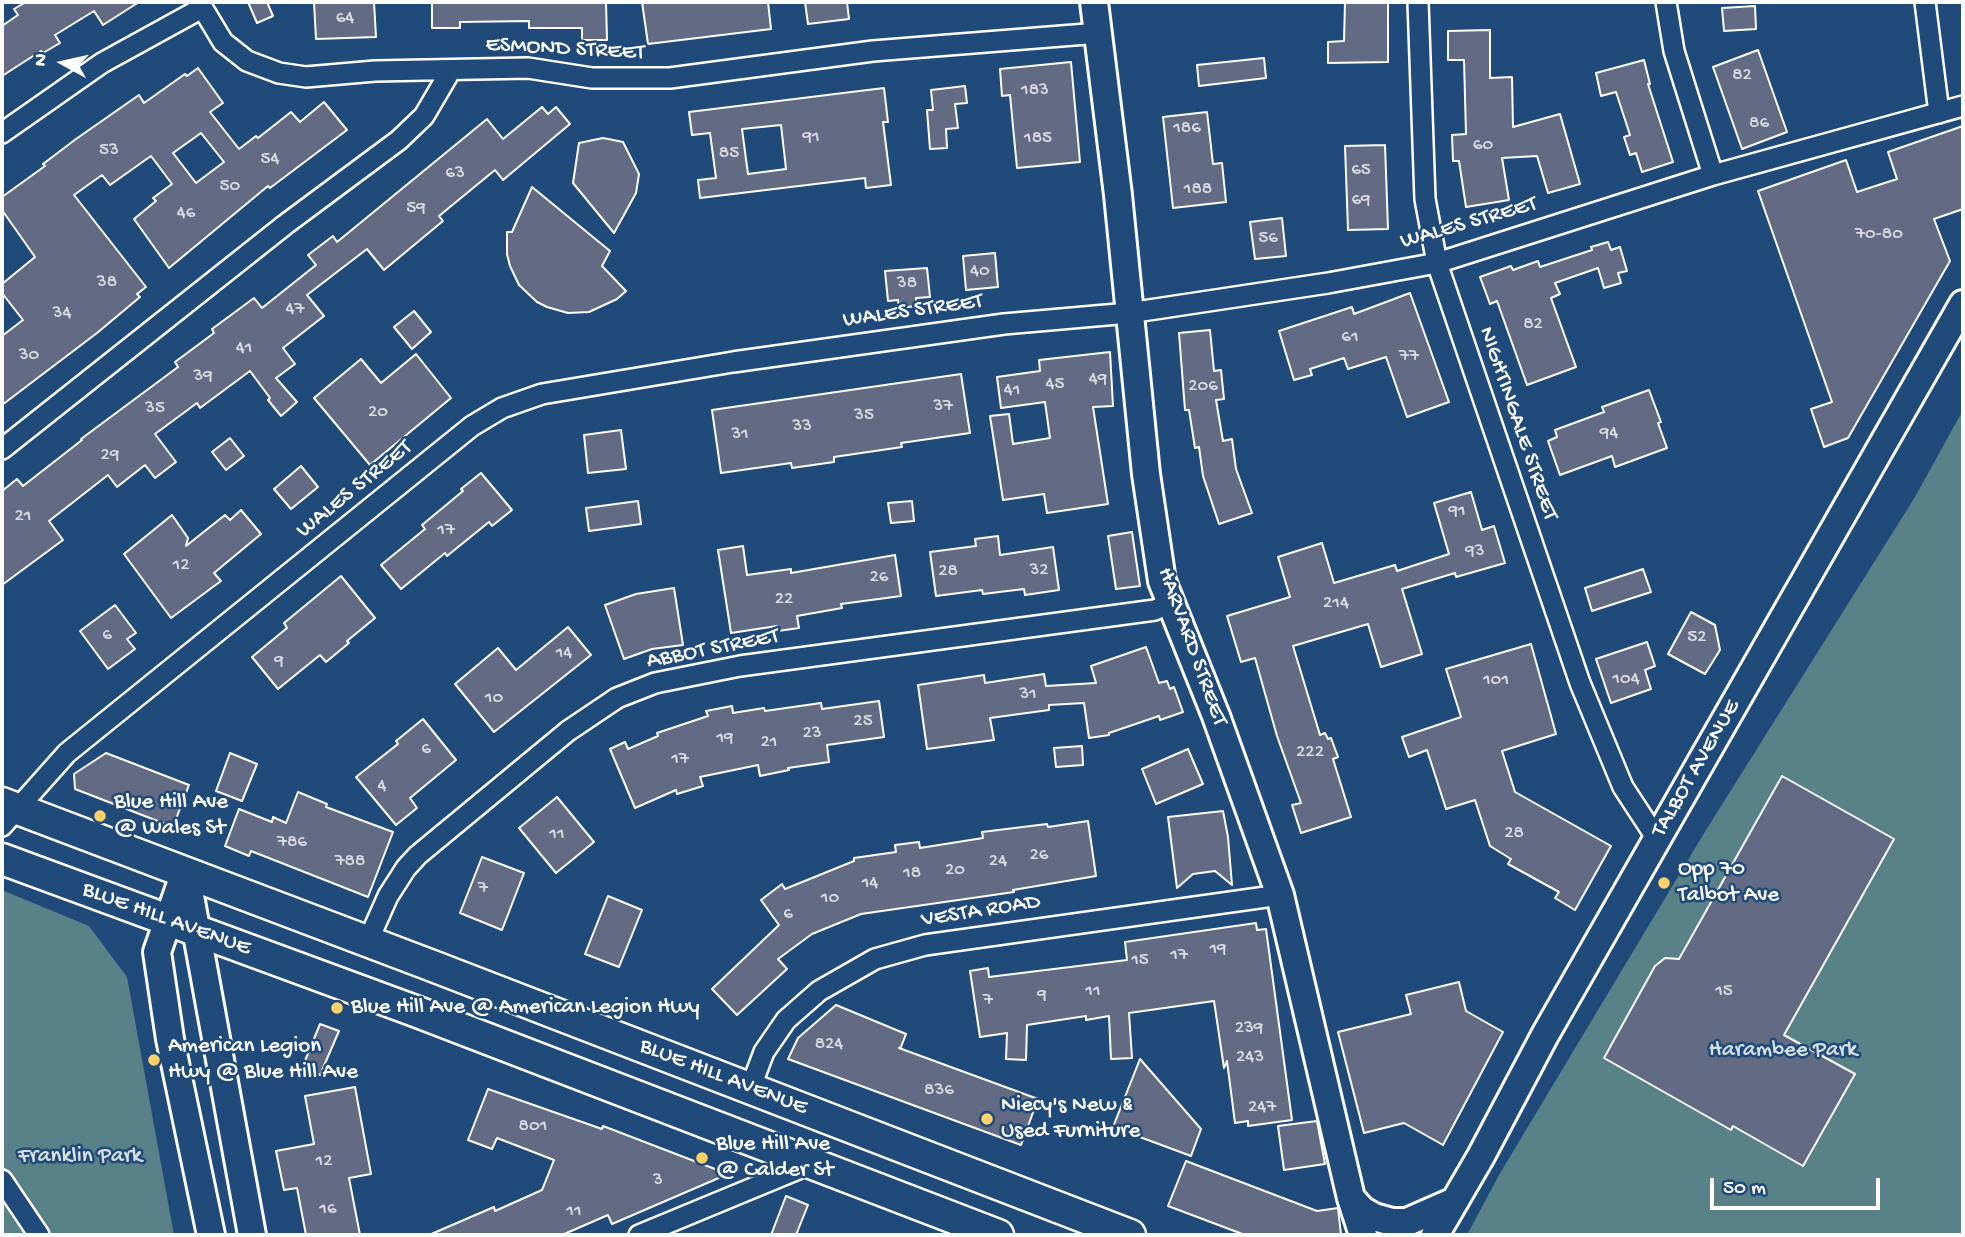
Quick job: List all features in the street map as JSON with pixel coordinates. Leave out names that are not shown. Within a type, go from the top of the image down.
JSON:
[{"type":"main road","name":"HARVARD STREET","points":[[1094,2],[1146,474],[1163,580],[1216,716],[1280,895],[1351,1198],[1363,1235]]},
{"type":"main road","name":"TALBOT AVENUE","points":[[1435,1235],[1481,1156],[1545,1035],[1963,304]]},
{"type":"main road","name":"BLUE HILL AVENUE","points":[[7,812],[185,872],[1130,1235]]},
{"type":"main road","name":"BLUE HILL AVENUE","points":[[2,859],[415,1011],[998,1235]]},
{"type":"main road","points":[[185,872],[182,926],[252,1235]]},
{"type":"main road","points":[[182,926],[157,952],[170,1039],[211,1235]]},
{"type":"main road","points":[[1351,1198],[1362,1210],[1392,1222],[1407,1222],[1455,1201]]},
{"type":"street","name":"NIGHTINGALE STREET","points":[[1418,2],[1425,199],[1437,264],[1580,683],[1623,787],[1657,839]]},
{"type":"street","points":[[1666,2],[1674,51],[1713,175]]},
{"type":"street","points":[[1925,2],[1939,113]]},
{"type":"street","name":"ESMOND STREET","points":[[201,5],[223,42],[247,61],[279,73],[306,77],[375,71],[528,68],[592,78],[670,78],[873,51],[1099,33]]},
{"type":"street","points":[[2,133],[102,63],[201,5]]},
{"type":"street","points":[[2,449],[286,223],[399,140],[424,116],[451,70]]},
{"type":"street","name":"WALES STREET","points":[[7,812],[67,753],[472,426],[502,408],[542,394],[733,362],[1004,324],[1129,313],[1437,264],[1713,175],[1963,106]]},
{"type":"street","name":"ABBOT STREET","points":[[368,942],[388,896],[418,855],[568,731],[617,698],[655,683],[740,666],[1155,610],[1170,603]]},
{"type":"street","name":"VESTA ROAD","points":[[750,1088],[764,1052],[786,1020],[829,985],[875,959],[925,945],[1280,895]]},
{"type":"street","points":[[639,1235],[813,1163]]},
{"type":"street","points":[[2,1180],[38,1235]]},
{"type":"green space","name":"Harambee Park","points":[[1963,410],[1963,1235],[1467,1235],[1499,1175],[1706,830],[1915,497]]},
{"type":"green space","name":"Franklin Park","points":[[2,890],[89,926],[127,977],[174,1235],[2,1235]]},
{"type":"building","points":[[26,2],[139,2],[103,25],[94,11],[55,35],[60,43],[43,53],[41,51],[2,76],[2,26],[18,15],[14,9]]},
{"type":"building","points":[[248,2],[267,2],[273,16],[257,23]]},
{"type":"building","points":[[314,2],[374,2],[376,37],[316,39]]},
{"type":"building","points":[[432,2],[606,2],[607,40],[582,40],[582,28],[529,28],[529,21],[460,22],[460,28],[432,28]]},
{"type":"building","points":[[642,2],[768,2],[771,29],[648,44]]},
{"type":"building","points":[[805,2],[847,2],[849,19],[808,24]]},
{"type":"building","points":[[1345,2],[1388,2],[1388,62],[1328,63],[1328,42],[1344,41]]},
{"type":"building","points":[[1755,6],[1756,29],[1724,31],[1722,8]]},
{"type":"building","points":[[1490,30],[1490,78],[1512,77],[1513,127],[1560,114],[1580,184],[1548,193],[1537,156],[1502,158],[1509,200],[1466,207],[1459,161],[1453,161],[1452,135],[1466,134],[1464,60],[1448,60],[1448,31]]},
{"type":"building","points":[[1758,50],[1787,132],[1742,149],[1713,67]]},
{"type":"building","points":[[1264,58],[1266,78],[1199,86],[1197,65]]},
{"type":"building","points":[[1644,60],[1648,84],[1673,162],[1642,172],[1636,153],[1630,155],[1624,137],[1630,135],[1616,92],[1601,96],[1596,73]]},
{"type":"building","points":[[1071,62],[1080,162],[1017,168],[1010,95],[1002,96],[1000,69]]},
{"type":"building","points":[[198,68],[223,103],[210,112],[239,149],[291,112],[300,122],[324,102],[347,130],[270,188],[268,186],[169,268],[134,219],[156,201],[153,198],[172,184],[151,156],[110,185],[102,175],[74,195],[146,287],[137,294],[140,297],[97,333],[2,405],[2,336],[23,320],[2,293],[2,284],[35,257],[2,210],[2,197],[45,166],[43,164],[76,139],[139,95],[144,103],[185,74],[187,76]],"holes":[[[201,133],[224,162],[196,183],[173,153]]]},
{"type":"building","points":[[965,86],[967,103],[955,104],[958,128],[946,129],[947,148],[930,149],[927,110],[933,110],[931,90]]},
{"type":"building","points":[[884,88],[888,122],[883,122],[891,185],[866,188],[865,178],[700,198],[698,180],[716,178],[710,133],[692,135],[689,112]],"holes":[[[781,125],[786,169],[748,174],[742,129]]]},
{"type":"building","points":[[542,107],[548,114],[556,107],[570,124],[503,180],[495,170],[439,216],[443,221],[384,270],[367,249],[307,295],[324,316],[283,348],[295,364],[276,378],[297,402],[281,416],[250,371],[200,408],[197,403],[155,434],[176,462],[155,478],[145,465],[117,487],[108,475],[49,521],[63,540],[2,585],[2,491],[17,479],[23,486],[178,367],[175,362],[214,333],[212,329],[254,298],[262,308],[316,265],[308,255],[333,236],[337,242],[487,119],[503,139]]},
{"type":"building","points":[[1207,112],[1213,164],[1222,163],[1226,202],[1173,208],[1163,117]]},
{"type":"building","points":[[1963,126],[1963,209],[1934,219],[1950,261],[1848,438],[1824,447],[1811,409],[1832,402],[1758,191],[1846,160],[1857,192],[1897,179],[1888,152]]},
{"type":"building","points":[[603,138],[623,142],[639,174],[636,193],[614,233],[573,183],[579,143]]},
{"type":"building","points":[[1385,145],[1388,229],[1348,230],[1345,146]]},
{"type":"building","points":[[532,187],[610,251],[602,266],[626,291],[617,299],[589,312],[568,313],[537,302],[519,285],[507,254],[507,232],[512,232]]},
{"type":"building","points":[[1282,218],[1286,256],[1255,259],[1250,222]]},
{"type":"building","points":[[1608,242],[1611,250],[1620,247],[1627,271],[1618,273],[1621,283],[1604,288],[1598,268],[1555,283],[1560,294],[1551,298],[1576,367],[1527,385],[1497,301],[1490,304],[1480,277],[1511,266],[1513,270],[1538,261],[1540,267]]},
{"type":"building","points":[[995,253],[998,287],[966,290],[963,256]]},
{"type":"building","points":[[927,268],[930,297],[916,298],[917,306],[899,308],[898,300],[888,301],[885,271]]},
{"type":"building","points":[[1410,293],[1449,402],[1407,417],[1386,357],[1348,369],[1344,358],[1310,369],[1312,375],[1294,380],[1279,331],[1352,307],[1354,314]]},
{"type":"building","points":[[414,311],[431,332],[412,349],[394,327]]},
{"type":"building","points":[[1210,330],[1214,371],[1221,370],[1224,399],[1216,400],[1223,441],[1232,439],[1236,469],[1252,513],[1219,524],[1203,476],[1199,447],[1195,448],[1189,410],[1185,410],[1179,333]]},
{"type":"building","points":[[1110,352],[1113,406],[1093,407],[1108,504],[1047,513],[1044,494],[1003,500],[990,416],[1009,414],[1013,444],[1050,438],[1045,402],[1001,408],[997,377],[1040,371],[1039,360]]},
{"type":"building","points":[[416,354],[451,398],[370,465],[314,398],[361,359],[381,383]]},
{"type":"building","points":[[961,374],[970,433],[901,443],[902,447],[834,457],[834,462],[792,468],[791,463],[721,473],[712,410]]},
{"type":"building","points":[[1649,390],[1667,448],[1615,467],[1612,456],[1560,475],[1548,441],[1557,437],[1555,430],[1604,412],[1602,407]]},
{"type":"building","points":[[621,430],[626,469],[588,473],[584,435]]},
{"type":"building","points":[[230,438],[244,456],[226,470],[212,452]]},
{"type":"building","points":[[301,466],[318,487],[291,509],[274,489]]},
{"type":"building","points":[[481,473],[512,510],[492,526],[489,522],[447,556],[445,553],[401,589],[381,565],[425,529],[422,525]]},
{"type":"building","points":[[1471,492],[1482,530],[1494,526],[1505,563],[1456,577],[1455,573],[1402,589],[1422,654],[1381,667],[1368,624],[1293,646],[1320,735],[1325,733],[1328,739],[1331,738],[1338,757],[1333,759],[1351,817],[1301,833],[1292,805],[1301,803],[1277,736],[1255,658],[1241,662],[1227,616],[1290,597],[1278,557],[1322,543],[1334,583],[1395,565],[1397,571],[1449,554],[1434,503]]},
{"type":"building","points":[[638,501],[641,524],[589,531],[586,508]]},
{"type":"building","points":[[912,501],[914,521],[891,523],[888,503]]},
{"type":"building","points":[[241,510],[261,534],[214,573],[221,581],[171,618],[124,554],[172,515],[188,538],[186,546],[225,515],[230,520]]},
{"type":"building","points":[[1132,532],[1140,586],[1116,589],[1108,536]]},
{"type":"building","points":[[998,536],[1000,555],[1053,547],[1059,590],[1025,595],[1024,589],[983,594],[982,590],[936,596],[930,552],[976,546],[975,539]]},
{"type":"building","points":[[743,546],[747,575],[791,569],[791,573],[895,555],[901,596],[841,604],[842,608],[797,616],[799,628],[778,631],[777,626],[731,633],[718,550]]},
{"type":"building","points":[[1643,569],[1651,592],[1592,611],[1585,588]]},
{"type":"building","points":[[341,576],[375,618],[326,662],[320,655],[278,689],[252,657],[287,628],[284,623]]},
{"type":"building","points":[[674,588],[683,645],[652,649],[624,659],[605,605],[636,594]]},
{"type":"building","points":[[115,605],[136,633],[127,639],[135,649],[108,669],[80,631]]},
{"type":"building","points":[[1691,612],[1715,625],[1720,650],[1705,674],[1668,654]]},
{"type":"building","points":[[568,627],[591,655],[494,732],[455,684],[498,648],[516,670]]},
{"type":"building","points":[[1647,642],[1655,666],[1645,670],[1651,689],[1611,703],[1596,659]]},
{"type":"building","points":[[1531,644],[1556,734],[1502,751],[1515,792],[1611,846],[1575,910],[1555,898],[1559,892],[1508,864],[1511,859],[1490,846],[1475,800],[1446,809],[1427,750],[1409,757],[1402,737],[1461,717],[1446,669]]},
{"type":"building","points":[[1146,647],[1159,683],[1167,681],[1170,689],[1174,687],[1183,712],[1160,720],[1159,716],[1109,735],[1089,738],[1084,703],[1049,705],[1049,710],[990,718],[994,740],[927,749],[918,685],[984,675],[985,683],[1044,674],[1046,686],[1096,683],[1091,666]]},
{"type":"building","points":[[879,701],[884,737],[827,745],[829,762],[788,768],[789,770],[760,776],[758,765],[700,777],[703,786],[677,794],[676,790],[635,808],[610,749],[625,742],[628,749],[658,736],[657,733],[708,716],[706,711],[732,706],[733,713],[821,703],[822,709]]},
{"type":"building","points":[[423,719],[456,760],[410,798],[417,808],[396,825],[356,777],[398,744],[396,741]]},
{"type":"building","points":[[1082,746],[1083,765],[1056,767],[1054,748]]},
{"type":"building","points":[[1188,749],[1203,784],[1156,804],[1142,769]]},
{"type":"building","points":[[106,753],[189,785],[173,827],[75,789],[74,774]]},
{"type":"building","points":[[230,753],[257,764],[242,801],[216,791]]},
{"type":"building","points":[[1782,776],[1894,839],[1784,1035],[1855,1074],[1803,1166],[1733,1126],[1731,1130],[1604,1058],[1655,966],[1665,958],[1679,959]]},
{"type":"building","points":[[298,792],[327,804],[326,807],[393,832],[368,897],[251,851],[249,856],[225,846],[239,809],[272,822],[273,817],[286,823]]},
{"type":"building","points":[[557,797],[594,842],[556,873],[519,828]]},
{"type":"building","points":[[1223,811],[1232,885],[1215,871],[1193,874],[1177,888],[1168,817]]},
{"type":"building","points":[[1088,821],[1096,876],[1013,890],[1014,892],[861,914],[812,934],[778,959],[787,969],[737,1015],[712,989],[779,925],[761,900],[782,884],[785,889],[854,861],[854,858],[896,852],[895,845],[919,842],[920,848],[983,838],[982,832]]},
{"type":"building","points":[[482,857],[524,873],[502,930],[460,913]]},
{"type":"building","points":[[608,896],[642,910],[619,967],[585,954]]},
{"type":"building","points":[[1256,923],[1257,930],[1266,929],[1292,1120],[1248,1126],[1248,1121],[1235,1123],[1227,1061],[1224,1068],[1214,1001],[1129,1013],[1132,1058],[1111,1059],[1109,1016],[1086,1020],[1086,1016],[1027,1025],[1026,1060],[1006,1059],[1007,1033],[980,1037],[970,971],[988,968],[989,977],[1127,960],[1125,942]]},
{"type":"building","points":[[1459,982],[1466,1011],[1503,1032],[1443,1145],[1404,1123],[1364,1133],[1338,1032],[1411,1014],[1406,995]]},
{"type":"building","points":[[836,1005],[906,1034],[899,1048],[1038,1099],[1021,1145],[788,1059],[798,1038]]},
{"type":"building","points":[[320,1024],[339,1031],[320,1075],[302,1068]]},
{"type":"building","points":[[1140,1059],[1201,1129],[1191,1156],[1113,1127]]},
{"type":"building","points":[[355,1087],[371,1174],[349,1178],[360,1235],[306,1235],[297,1188],[284,1190],[276,1151],[314,1144],[305,1096]]},
{"type":"building","points":[[488,1089],[602,1129],[603,1126],[728,1174],[612,1224],[608,1215],[562,1235],[429,1235],[494,1207],[495,1211],[542,1190],[554,1160],[497,1138],[492,1149],[468,1140]]},
{"type":"building","points":[[1317,1121],[1325,1164],[1284,1170],[1278,1126]]},
{"type":"building","points":[[1186,1161],[1317,1211],[1338,1208],[1341,1235],[1245,1235],[1168,1206]]},
{"type":"building","points":[[786,1196],[808,1205],[796,1235],[771,1235]]},
{"type":"place","name":"Blue Hill Ave @ Wales St","points":[[100,816]]},
{"type":"place","name":"Opp 70 Talbot Ave","points":[[1664,883]]},
{"type":"place","name":"Blue Hill Ave @ American Legion Hwy","points":[[337,1008]]},
{"type":"place","name":"American Legion Hwy @ Blue Hill Ave","points":[[154,1060]]},
{"type":"place","name":"Niecy's New & Used Furniture","points":[[987,1119]]},
{"type":"place","name":"Blue Hill Ave @ Calder St","points":[[702,1158]]}]
